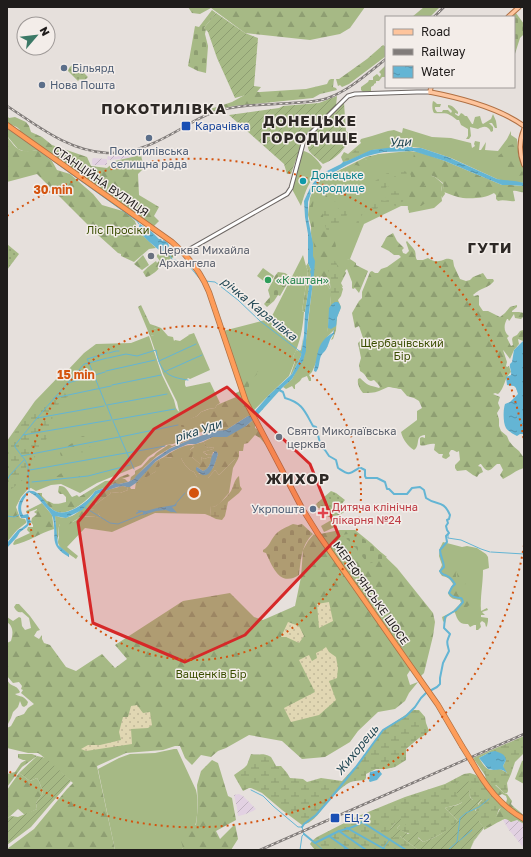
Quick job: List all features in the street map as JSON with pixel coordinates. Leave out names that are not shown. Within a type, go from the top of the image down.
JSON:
[{"type":"highway","name":"СТАНЦІЙНА ВУЛИЦЯ","points":[[7,125],[172,242],[183,253],[195,266],[205,284],[229,354]]},
{"type":"highway","name":"МЕРЕФ'ЯНСЬКЕ ШОСЕ","points":[[229,354],[243,394],[312,525],[438,705],[481,778],[505,806],[524,819]]},
{"type":"main road","points":[[509,16],[519,7]]},
{"type":"main road","points":[[430,92],[431,88]]},
{"type":"main road","points":[[183,253],[287,194],[306,137],[348,96],[361,94],[430,92],[452,96],[494,110],[508,116],[524,126]]},
{"type":"main road","points":[[524,129],[521,136],[520,150],[524,165]]},
{"type":"highlighted area","points":[[227,387],[310,464],[339,536],[245,635],[185,662],[93,623],[78,522],[154,429]]},
{"type":"shaded area","points":[[140,152],[141,154],[128,158],[108,160],[107,158],[108,156]]},
{"type":"shaded area","points":[[93,158],[107,159],[107,164],[93,165]]},
{"type":"shaded area","points":[[239,794],[256,809],[238,816],[234,795]]},
{"type":"shaded area","points":[[507,819],[511,822],[516,820],[524,824],[523,847],[503,820]]},
{"type":"green space","points":[[188,7],[365,7],[350,28],[340,34],[310,40],[245,33],[211,8],[200,14],[192,13]]},
{"type":"green space","points":[[424,7],[440,7],[431,16],[413,16]]},
{"type":"green space","points":[[212,10],[216,13],[204,28],[206,29],[205,34],[208,46],[206,73],[188,66],[195,26],[199,27]]},
{"type":"green space","points":[[216,13],[245,33],[258,38],[254,86],[261,87],[257,92],[235,98],[217,58],[208,32],[204,28]]},
{"type":"green space","points":[[516,13],[524,24],[524,34],[520,38],[515,54],[515,16],[513,16]]},
{"type":"green space","points":[[383,45],[385,46],[385,57],[349,84],[342,87],[340,85],[338,86],[336,79],[339,79],[367,59]]},
{"type":"green space","points":[[74,63],[88,77],[83,82],[80,79],[78,81],[67,70]]},
{"type":"green space","points":[[385,66],[385,77],[382,77],[379,81],[376,81],[376,83],[371,87],[371,91],[363,92],[361,87],[369,80],[373,80],[373,77],[377,74],[380,77],[381,74],[379,72]]},
{"type":"green space","points":[[331,79],[334,79],[333,87],[337,90],[320,94],[313,98],[233,106],[209,112],[208,110],[232,102],[250,92],[306,89],[327,84]]},
{"type":"green space","points":[[337,96],[336,106],[304,137],[291,174],[287,174],[284,164],[229,115],[279,108],[283,106],[319,103]]},
{"type":"green space","points":[[433,101],[437,104],[441,104],[440,107],[435,107],[437,112],[448,110],[451,113],[452,111],[448,105],[454,107],[458,112],[458,114],[455,114],[459,116],[461,113],[467,116],[472,124],[475,117],[480,116],[483,124],[491,119],[493,114],[497,128],[495,128],[492,123],[489,123],[493,127],[493,131],[491,132],[485,127],[478,129],[470,127],[471,136],[469,139],[466,139],[468,136],[468,129],[461,125],[459,120],[448,114],[434,113],[432,107]]},
{"type":"green space","points":[[344,103],[346,131],[352,136],[340,153],[323,164],[308,148],[309,140],[312,135]]},
{"type":"green space","points":[[7,116],[9,118],[15,117],[26,122],[31,132],[42,137],[52,145],[87,157],[91,166],[107,168],[115,161],[141,155],[144,168],[138,174],[139,195],[159,207],[154,216],[159,221],[154,226],[40,147],[23,133],[20,133],[20,130],[17,127],[7,123]]},
{"type":"green space","points":[[7,127],[38,150],[26,152],[18,149],[7,136]]},
{"type":"green space","points":[[403,128],[432,137],[451,138],[471,143],[472,148],[475,146],[475,141],[480,142],[479,150],[481,150],[486,142],[485,150],[498,151],[511,131],[511,135],[517,139],[519,158],[524,169],[524,183],[497,179],[451,158],[421,148],[412,147],[372,150],[343,162],[341,157],[344,152],[348,154],[361,143],[361,139],[394,130],[402,133]]},
{"type":"green space","name":"Ліс Просіки","points":[[7,136],[16,148],[20,150],[38,150],[52,161],[57,170],[70,174],[93,194],[102,205],[126,212],[135,221],[138,231],[156,248],[149,249],[134,262],[121,256],[121,254],[98,235],[37,174],[7,182]]},
{"type":"green space","points":[[516,143],[524,175],[513,177],[506,176],[502,171],[503,169],[509,174],[511,173],[506,168],[510,162],[507,161],[504,165],[498,156],[506,150],[509,150],[512,159],[515,158],[515,149],[508,148],[508,146]]},
{"type":"green space","points":[[369,146],[373,147],[371,150],[343,162],[357,149]]},
{"type":"green space","name":"Донецьке городище","points":[[304,151],[314,157],[322,167],[309,184],[301,206],[293,191],[293,185],[302,152]]},
{"type":"green space","points":[[409,151],[424,154],[414,156],[432,176],[443,184],[445,194],[442,198],[442,186],[440,184],[442,201],[434,208],[409,213],[408,206],[401,206],[364,224],[350,259],[344,261],[335,277],[327,285],[331,289],[331,296],[327,337],[312,372],[309,375],[311,381],[309,381],[307,376],[302,378],[295,385],[295,389],[292,386],[286,389],[283,387],[292,379],[304,357],[313,280],[311,233],[312,202],[318,188],[328,176],[379,154]]},
{"type":"green space","points":[[414,153],[425,154],[445,161],[502,185],[524,186],[524,192],[513,191],[515,201],[498,201],[494,193],[483,197],[463,198],[444,192],[443,183],[435,177],[412,168]]},
{"type":"green space","points":[[379,154],[381,155],[375,159],[374,157],[371,160],[366,159],[364,163],[359,166],[356,165],[341,171],[340,170],[366,157]]},
{"type":"green space","points":[[403,171],[407,173],[402,177],[391,177],[389,182],[394,185],[399,185],[401,188],[398,190],[396,187],[387,186],[385,189],[376,190],[373,186],[375,181],[387,173],[397,173]]},
{"type":"green space","points":[[411,171],[417,173],[416,174],[418,175],[414,183],[420,177],[430,177],[425,180],[427,183],[424,186],[427,185],[426,187],[428,187],[427,182],[431,180],[439,183],[442,185],[441,191],[443,195],[437,200],[434,199],[433,202],[427,202],[421,206],[408,210],[410,194],[409,189],[411,189],[413,185],[413,179],[411,178],[410,173]]},
{"type":"green space","points":[[336,172],[328,178],[317,191],[313,205],[313,222],[318,248],[315,258],[313,234],[308,215],[310,198],[319,181]]},
{"type":"green space","points":[[353,179],[357,189],[340,197],[337,201],[325,206],[323,205],[322,201],[326,198],[325,195],[333,186],[345,185],[349,189],[353,184]]},
{"type":"green space","points":[[384,191],[388,193],[395,191],[402,194],[402,203],[398,207],[388,203],[381,207],[378,205],[378,208],[374,210],[371,207],[366,208],[360,222],[356,224],[358,213],[362,211],[364,206],[370,201],[378,199],[385,201],[389,199],[383,194],[382,192]]},
{"type":"green space","points":[[351,202],[354,203],[350,206],[345,218],[340,217],[340,221],[328,235],[323,214],[325,206],[328,204],[333,215],[338,209],[347,207]]},
{"type":"green space","points":[[323,213],[324,221],[329,232],[334,238],[336,246],[332,254],[335,256],[334,263],[327,265],[331,289],[327,285],[316,282],[321,234],[319,217]]},
{"type":"green space","name":"Щербачівський Бір","points":[[393,233],[397,241],[404,248],[402,250],[403,253],[406,254],[409,251],[407,241],[415,251],[417,260],[428,258],[433,261],[441,261],[450,259],[453,260],[460,279],[466,281],[470,280],[473,277],[483,273],[487,279],[493,279],[494,281],[487,287],[473,295],[479,296],[479,305],[483,311],[488,311],[500,317],[510,307],[517,305],[512,312],[524,313],[524,316],[521,319],[515,318],[514,314],[509,321],[507,319],[506,321],[505,330],[509,336],[507,338],[511,346],[513,345],[513,337],[523,330],[524,326],[524,340],[518,339],[519,344],[514,350],[510,359],[503,350],[507,362],[506,366],[509,366],[511,372],[500,392],[498,394],[493,394],[500,397],[498,403],[500,408],[497,413],[501,431],[507,436],[509,441],[524,458],[524,468],[503,479],[500,475],[503,470],[500,464],[497,464],[487,470],[480,464],[478,466],[481,467],[483,472],[477,477],[466,470],[457,471],[455,465],[460,460],[459,451],[457,452],[451,450],[449,453],[450,456],[446,459],[443,458],[443,454],[439,454],[434,450],[435,444],[424,446],[420,445],[420,438],[425,438],[425,435],[420,437],[414,450],[403,438],[401,432],[417,420],[417,411],[422,408],[419,401],[407,396],[401,389],[388,387],[380,391],[363,393],[359,387],[358,379],[360,378],[369,385],[380,387],[374,380],[368,380],[360,371],[359,365],[361,358],[358,343],[363,338],[359,326],[355,328],[352,313],[362,298],[362,292],[370,272],[372,271],[378,273],[381,269],[387,267],[401,257],[399,255],[394,255],[381,247],[386,238]]},
{"type":"green space","points":[[7,244],[19,254],[7,270]]},
{"type":"green space","points":[[169,248],[174,249],[174,257],[163,265],[157,255]]},
{"type":"green space","points":[[338,253],[340,257],[344,258],[344,260],[350,259],[356,263],[356,265],[368,271],[359,293],[355,288],[352,288],[352,282],[347,269],[341,283],[343,287],[338,286],[337,271],[339,269],[335,258]]},
{"type":"green space","points":[[143,255],[149,265],[142,270],[134,264]]},
{"type":"green space","points":[[303,255],[308,271],[302,311],[304,312],[302,329],[298,347],[293,357],[296,358],[289,376],[253,411],[248,404],[223,331],[269,319]]},
{"type":"green space","points":[[156,261],[157,263],[159,261],[161,265],[160,267],[146,277],[143,272]]},
{"type":"green space","points":[[328,261],[335,261],[338,268],[338,280],[343,289],[338,300],[341,307],[337,317],[336,330],[333,339],[331,340],[334,330],[326,337],[331,296],[330,278],[327,265]]},
{"type":"green space","points":[[308,263],[311,274],[305,312],[302,311],[308,271],[306,266]]},
{"type":"green space","name":"«Каштан»","points":[[263,268],[274,276],[269,285],[257,276]]},
{"type":"green space","points":[[278,272],[285,273],[291,277],[280,296],[278,295],[267,307],[264,304],[270,297],[268,290]]},
{"type":"green space","points":[[141,305],[150,324],[156,326],[154,329],[154,335],[150,336],[138,307]]},
{"type":"green space","points":[[156,326],[161,328],[168,336],[173,337],[174,341],[180,341],[188,335],[194,333],[210,370],[190,379],[188,378],[185,381],[185,385],[186,387],[210,382],[220,403],[215,408],[201,412],[197,416],[184,422],[192,436],[173,444],[166,445],[148,457],[141,465],[97,483],[80,493],[61,484],[51,485],[36,491],[31,488],[28,489],[21,497],[16,507],[20,518],[25,519],[26,523],[17,530],[7,542],[7,441],[35,401],[84,353],[96,344],[131,343],[149,336],[162,375],[174,400],[176,408],[180,412],[177,402],[163,374],[150,336],[154,335],[154,329]]},
{"type":"green space","points":[[303,338],[301,356],[290,376],[296,359],[293,357],[296,350],[301,350]]},
{"type":"green space","points":[[260,362],[264,362],[263,369],[252,377],[249,384],[248,395],[253,404],[263,399],[270,388],[275,387],[276,382],[281,382],[253,411],[248,404],[239,377],[256,369]]},
{"type":"green space","points":[[240,391],[252,416],[248,416],[226,430],[216,431],[201,436],[206,431],[197,433],[194,437],[190,432],[182,431],[181,425],[184,425],[184,421],[236,397],[235,394]]},
{"type":"green space","points":[[63,393],[70,395],[60,402],[53,414],[51,429],[45,442],[27,465],[24,473],[24,479],[7,494],[7,455],[10,438],[37,406]]},
{"type":"green space","points":[[254,419],[256,426],[255,428],[266,442],[265,444],[255,435],[248,443],[244,444],[243,451],[239,451],[238,459],[235,459],[219,475],[215,470],[208,478],[204,480],[197,477],[194,472],[186,466],[181,458],[175,461],[171,457],[164,457],[178,449],[192,445],[194,446],[190,450],[193,452],[192,457],[200,464],[202,461],[201,457],[204,459],[210,457],[212,460],[206,470],[203,471],[197,467],[199,474],[213,468],[218,454],[217,452],[213,452],[212,456],[211,454],[208,455],[203,452],[213,449],[214,447],[208,448],[203,442],[246,426]]},
{"type":"green space","points":[[83,436],[87,438],[88,444],[92,449],[89,454],[79,452],[61,456],[60,453],[74,442],[73,440]]},
{"type":"green space","points":[[194,438],[172,447],[157,456],[134,479],[130,481],[131,477],[135,474],[135,471],[142,467],[158,451],[168,445],[172,446]]},
{"type":"green space","points":[[203,442],[208,448],[214,447],[213,449],[203,452],[207,455],[211,454],[212,460],[210,457],[204,459],[201,457],[201,465],[192,457],[190,450],[194,447],[192,445]]},
{"type":"green space","points":[[164,457],[181,458],[186,466],[194,472],[197,477],[208,478],[215,470],[219,475],[235,459],[238,459],[233,468],[229,493],[219,504],[214,507],[211,506],[210,516],[205,514],[155,513],[112,532],[85,528],[67,547],[78,556],[76,559],[60,547],[58,542],[60,524],[72,522],[78,518],[84,517],[101,518],[96,509],[89,509],[111,492],[120,493],[128,490],[127,487],[135,489],[136,482],[155,472],[160,459]]},
{"type":"green space","points":[[160,459],[160,465],[155,472],[137,483],[151,466]]},
{"type":"green space","points":[[74,469],[80,477],[46,480],[55,479],[55,476],[66,470],[68,472]]},
{"type":"green space","points":[[128,474],[130,476],[122,479],[125,479],[128,482],[113,484],[95,491],[77,507],[65,512],[60,513],[53,510],[37,493],[42,493],[42,496],[47,501],[57,504],[66,502],[66,497],[58,492],[59,486],[65,488],[72,497],[77,495],[79,497],[105,481],[116,480]]},
{"type":"green space","points":[[239,476],[240,486],[242,489],[228,502],[225,516],[222,520],[210,516],[211,505],[214,507],[225,498],[231,491]]},
{"type":"green space","points":[[123,486],[127,487],[128,490],[120,493],[111,492],[89,509],[99,508],[98,511],[102,519],[85,516],[70,524],[63,526],[60,524],[57,540],[55,516],[63,518],[74,515],[101,492]]},
{"type":"green space","points":[[331,491],[345,500],[340,506],[341,508],[348,510],[339,515],[328,517],[323,509],[318,508],[316,504]]},
{"type":"green space","points":[[42,503],[52,515],[54,529],[14,545],[15,540],[30,533],[27,530],[28,527],[33,527],[31,522],[32,518],[37,514],[34,512],[37,509],[26,513],[26,511]]},
{"type":"green space","points":[[16,507],[16,513],[20,519],[24,519],[24,523],[17,526],[18,528],[16,531],[11,533],[14,529],[11,527],[16,523],[15,520],[11,521],[7,519],[7,513]]},
{"type":"green space","points":[[333,519],[337,526],[324,532],[321,526]]},
{"type":"green space","points":[[293,524],[302,524],[313,534],[309,538],[304,548],[299,575],[287,579],[278,574],[263,550],[269,545],[277,533]]},
{"type":"green space","name":"Ващенків Бір","points":[[340,530],[355,530],[371,543],[397,568],[433,613],[435,622],[433,636],[424,673],[420,677],[413,666],[407,675],[410,685],[418,682],[409,693],[405,701],[395,709],[378,712],[358,731],[350,742],[325,757],[302,759],[282,741],[249,735],[218,751],[211,757],[201,755],[192,765],[185,758],[180,746],[163,750],[126,753],[97,766],[115,850],[7,850],[34,829],[73,783],[38,753],[28,753],[7,748],[7,728],[11,726],[16,717],[24,714],[28,708],[34,704],[21,693],[23,690],[21,689],[22,686],[19,682],[13,683],[7,676],[7,643],[11,641],[12,628],[7,622],[7,617],[13,621],[19,617],[21,618],[22,626],[25,630],[31,628],[29,618],[22,612],[16,611],[14,607],[16,604],[19,604],[40,630],[37,631],[34,636],[39,639],[42,635],[44,643],[50,645],[66,667],[76,671],[102,654],[115,668],[127,659],[115,645],[183,601],[230,593],[254,617],[263,620],[295,606],[301,577],[303,550],[308,541],[314,534]]},
{"type":"green space","points":[[356,533],[387,557],[368,564],[352,543],[341,535]]},
{"type":"green space","points":[[443,542],[462,547],[467,546],[477,548],[488,557],[489,568],[483,570],[481,601],[481,611],[487,608],[488,610],[482,612],[485,615],[481,615],[481,617],[488,618],[486,627],[485,623],[482,621],[480,623],[481,627],[476,630],[476,625],[470,627],[468,624],[460,622],[457,618],[454,610],[462,602],[455,591],[453,577],[439,572],[442,565],[439,556],[440,548]]},
{"type":"green space","points":[[461,560],[465,562],[465,564],[462,564],[463,572],[467,572],[470,577],[466,580],[465,585],[461,579],[462,578],[460,577],[458,580],[455,568],[456,582],[460,588],[457,593],[459,596],[462,596],[464,590],[468,587],[469,590],[468,592],[465,592],[464,599],[467,596],[472,601],[465,610],[451,613],[447,616],[445,623],[442,617],[456,610],[461,603],[460,600],[450,596],[448,593],[453,584],[449,578],[442,576],[440,573],[444,569],[453,566],[455,567],[458,563],[457,562],[454,564],[454,562]]},
{"type":"green space","points":[[7,680],[20,692],[15,694],[23,697],[28,702],[24,707],[20,701],[7,726]]},
{"type":"green space","points":[[413,710],[419,710],[425,717],[429,731],[406,749],[406,760],[395,767],[376,769],[366,774],[365,780],[353,781],[347,784],[334,795],[319,814],[309,823],[302,825],[262,793],[251,788],[243,791],[234,775],[247,765],[251,754],[263,754],[271,757],[276,766],[281,766],[290,778],[303,779],[307,782],[321,778],[342,781],[356,767],[383,730]]},
{"type":"green space","points":[[524,736],[524,753],[515,762],[507,783],[507,793],[504,793],[496,785],[491,787],[486,780],[485,775],[473,758]],"holes":[[[490,752],[506,760],[503,766],[507,773],[499,769],[488,769],[479,758]]]},
{"type":"green space","points":[[177,749],[196,790],[198,803],[197,817],[190,844],[180,850],[115,850],[98,769],[130,754],[155,753]]},
{"type":"green space","points":[[18,754],[32,754],[37,756],[22,767],[7,787],[7,774],[15,772],[21,763],[26,760],[18,758]]},
{"type":"green space","points":[[37,756],[46,758],[71,781],[31,827],[7,845],[7,819],[11,816],[18,817],[37,809],[36,803],[43,793],[37,778],[30,781],[19,773]]},
{"type":"green space","points":[[212,760],[218,763],[228,796],[232,798],[236,820],[216,831],[220,839],[235,824],[238,839],[231,850],[181,850],[183,848],[179,833],[182,827],[196,825],[198,805],[197,785],[201,771]]},
{"type":"green space","points":[[524,760],[524,784],[515,779],[522,761]]},
{"type":"green space","points":[[19,773],[30,781],[37,778],[43,793],[36,803],[37,809],[25,815],[18,809],[7,819],[7,790]]},
{"type":"green space","points":[[470,773],[476,775],[502,808],[499,809],[495,820],[484,828],[476,814],[477,807],[482,800],[473,800],[469,794],[472,783],[461,803],[445,808],[459,822],[437,836],[423,842],[414,833],[405,832],[397,828],[400,825],[395,823],[391,828],[418,850],[315,850],[310,844],[317,837],[356,817],[405,797],[445,784],[464,774]]},
{"type":"green space","points":[[484,776],[491,786],[494,784],[507,794],[512,801],[511,804],[524,817],[508,806],[506,803],[506,796],[502,794],[498,796],[485,780]]},
{"type":"green space","points":[[465,780],[472,783],[473,786],[469,791],[470,797],[473,800],[482,799],[475,810],[480,815],[479,821],[484,828],[474,840],[470,850],[418,850],[400,836],[393,838],[388,833],[395,823],[394,819],[397,817],[406,823],[405,825],[400,825],[397,828],[408,834],[411,832],[418,832],[418,838],[423,842],[446,831],[458,821],[445,808],[462,802],[457,796],[456,784]]},
{"type":"green space","points":[[492,794],[524,819],[524,824],[517,820],[511,822],[505,819],[484,830],[484,828],[495,818],[501,808]]},
{"type":"sand","points":[[329,602],[333,621],[319,628],[317,604]]},
{"type":"sand","points":[[288,622],[299,626],[304,636],[299,643],[286,637],[281,637]]},
{"type":"sand","points":[[326,647],[329,652],[336,657],[338,668],[337,678],[329,681],[336,700],[319,715],[291,722],[284,708],[315,692],[299,660],[309,655],[312,661],[317,658],[316,653]]},
{"type":"sand","points":[[137,705],[143,713],[150,712],[152,725],[148,728],[131,729],[132,744],[86,751],[81,749],[88,745],[100,745],[121,740],[119,732],[123,717],[128,717],[131,706]]},
{"type":"water","points":[[395,147],[421,148],[448,157],[497,179],[524,183],[524,186],[502,185],[445,161],[413,151],[384,152],[364,157],[322,179],[312,190],[308,202],[308,218],[315,261],[314,274],[308,320],[306,351],[303,361],[292,379],[254,419],[246,426],[227,437],[213,437],[196,444],[188,444],[172,451],[156,461],[136,483],[130,487],[117,487],[97,494],[82,510],[66,518],[55,516],[58,545],[69,554],[69,557],[58,549],[51,514],[38,498],[29,492],[22,503],[21,509],[23,515],[28,514],[31,522],[20,532],[7,548],[7,543],[18,530],[27,524],[26,518],[21,518],[18,507],[20,500],[28,491],[39,495],[52,509],[58,512],[66,512],[81,505],[95,491],[115,483],[119,484],[134,479],[153,460],[169,449],[194,438],[216,431],[226,430],[248,416],[252,416],[269,395],[292,374],[301,356],[305,312],[311,274],[308,263],[308,234],[304,201],[311,186],[318,177],[343,162],[371,150]]},
{"type":"water","points":[[140,224],[159,239],[168,243],[169,246],[167,249],[161,251],[145,238],[139,231]]},
{"type":"water","points":[[335,302],[338,302],[341,308],[336,326],[331,329],[328,328],[329,308]]},
{"type":"water","points":[[334,329],[334,334],[321,356],[316,372],[314,370],[319,348],[324,340],[333,333]]},
{"type":"water","points":[[524,340],[524,434],[517,436],[507,429],[504,423],[505,404],[510,402],[518,394],[514,386],[507,385],[506,377],[511,375],[510,364],[512,362],[514,350]]},
{"type":"water","points":[[215,451],[218,454],[211,471],[208,474],[201,474],[196,470],[196,468],[197,467],[203,471],[206,469],[210,464]]},
{"type":"water","points":[[177,502],[176,506],[172,507],[177,513],[166,510],[143,515],[143,512],[136,514],[139,511],[137,510],[146,511],[174,505]]},
{"type":"water","points":[[495,751],[505,756],[506,760],[503,766],[507,773],[502,770],[488,769],[479,758]]},
{"type":"water","points":[[379,770],[382,774],[377,780],[370,782],[370,772]]},
{"type":"waterway","name":"річка Карачівка","points":[[7,128],[137,221],[139,224]]},
{"type":"waterway","name":"річка Карачівка","points":[[168,247],[169,254],[172,259]]},
{"type":"waterway","name":"річка Карачівка","points":[[174,260],[186,264],[200,279]]},
{"type":"waterway","name":"річка Карачівка","points":[[205,281],[215,282],[238,300],[260,321],[302,353]]},
{"type":"waterway","points":[[159,361],[196,344]]},
{"type":"waterway","points":[[108,358],[126,354],[137,356],[156,350],[162,368],[165,372],[174,377],[188,380]]},
{"type":"waterway","points":[[109,353],[119,351]]},
{"type":"waterway","points":[[29,490],[28,466],[15,445],[84,364],[89,363],[87,359],[107,353]]},
{"type":"waterway","points":[[164,372],[202,355]]},
{"type":"waterway","points":[[106,405],[89,363],[107,358]]},
{"type":"waterway","points":[[106,371],[155,360]]},
{"type":"waterway","points":[[68,383],[105,372]]},
{"type":"waterway","points":[[112,385],[161,375]]},
{"type":"waterway","points":[[54,398],[111,386]]},
{"type":"waterway","name":"Жихорець","points":[[279,390],[283,392],[285,398],[300,405],[313,426],[316,427],[321,447],[329,456],[336,460],[338,468],[348,473],[359,468]]},
{"type":"waterway","points":[[107,405],[167,394]]},
{"type":"waterway","points":[[37,418],[104,406]]},
{"type":"waterway","points":[[107,406],[112,419]]},
{"type":"waterway","points":[[113,420],[175,409]]},
{"type":"waterway","points":[[23,435],[111,420]]},
{"type":"waterway","points":[[113,421],[134,469]]},
{"type":"waterway","name":"ріка Уди","points":[[120,437],[178,425]]},
{"type":"waterway","points":[[21,456],[119,437]]},
{"type":"waterway","points":[[127,453],[165,446]]},
{"type":"waterway","points":[[30,470],[126,453]]},
{"type":"waterway","points":[[7,480],[24,460]]},
{"type":"waterway","points":[[32,482],[88,476],[130,465]]},
{"type":"waterway","name":"Жихорець","points":[[302,827],[316,815],[330,799],[383,730],[406,716],[426,693],[440,684],[443,663],[449,651],[447,642],[450,634],[444,628],[445,617],[456,610],[463,602],[461,598],[454,597],[449,593],[455,584],[450,578],[442,574],[440,571],[444,567],[440,550],[447,542],[446,536],[449,533],[446,526],[450,515],[445,507],[426,498],[424,490],[420,487],[412,488],[407,494],[394,494],[387,489],[385,482],[377,478],[366,478],[365,470],[361,468]]},
{"type":"waterway","points":[[177,502],[185,493]]},
{"type":"waterway","points":[[84,507],[110,523],[118,524],[143,514]]},
{"type":"waterway","points":[[7,516],[14,517],[19,515]]},
{"type":"waterway","points":[[448,535],[448,538],[461,540],[490,552]]},
{"type":"waterway","points":[[491,552],[524,554]]},
{"type":"waterway","name":"Жихорець","points":[[251,790],[263,796],[298,827],[302,827],[304,834],[302,836],[300,850]]},
{"type":"waterway","points":[[448,850],[457,842],[460,818],[466,813],[479,807],[489,799]]},
{"type":"waterway","points":[[340,831],[362,822],[406,850]]},
{"type":"waterway","points":[[347,828],[386,850]]},
{"type":"waterway","points":[[459,841],[472,830]]},
{"type":"waterway","points":[[304,834],[315,843],[339,831],[366,850]]},
{"type":"waterway","points":[[329,836],[349,850]]},
{"type":"waterway","points":[[382,850],[390,839]]},
{"type":"waterway","points":[[315,843],[323,850]]},
{"type":"railway","points":[[435,16],[444,7]]},
{"type":"railway","points":[[7,106],[66,143],[93,151],[118,153],[147,146],[202,117],[223,109],[253,105],[310,102],[328,98],[351,86],[385,60]]},
{"type":"railway","points":[[260,850],[524,734]]},
{"type":"place","name":"Більярд","points":[[64,68]]},
{"type":"place","name":"Нова Пошта","points":[[42,85]]},
{"type":"place","name":"Карачівка","points":[[186,126]]},
{"type":"place","name":"Покотилівська селищна рада","points":[[149,138]]},
{"type":"place","name":"Донецьке городище","points":[[303,181]]},
{"type":"place","name":"Церква Михайла Архангела","points":[[151,256]]},
{"type":"place","name":"«Каштан»","points":[[268,280]]},
{"type":"place","name":"Свято Миколаївська церква","points":[[279,437]]},
{"type":"place","name":"Укрпошта","points":[[313,509]]},
{"type":"place","name":"Дитяча клінічна лікарня №24","points":[[323,513]]},
{"type":"place","name":"ЕЦ-2","points":[[335,818]]},
{"type":"district","name":"ПОКОТИЛІВКА","points":[[164,109]]},
{"type":"district","name":"ДОНЕЦЬКЕ ГОРОДИЩЕ","points":[[310,130]]},
{"type":"district","name":"ГУТИ","points":[[490,248]]},
{"type":"district","name":"ЖИХОР","points":[[298,479]]},
{"type":"water label","name":"Уди","points":[[400,142]]}]
